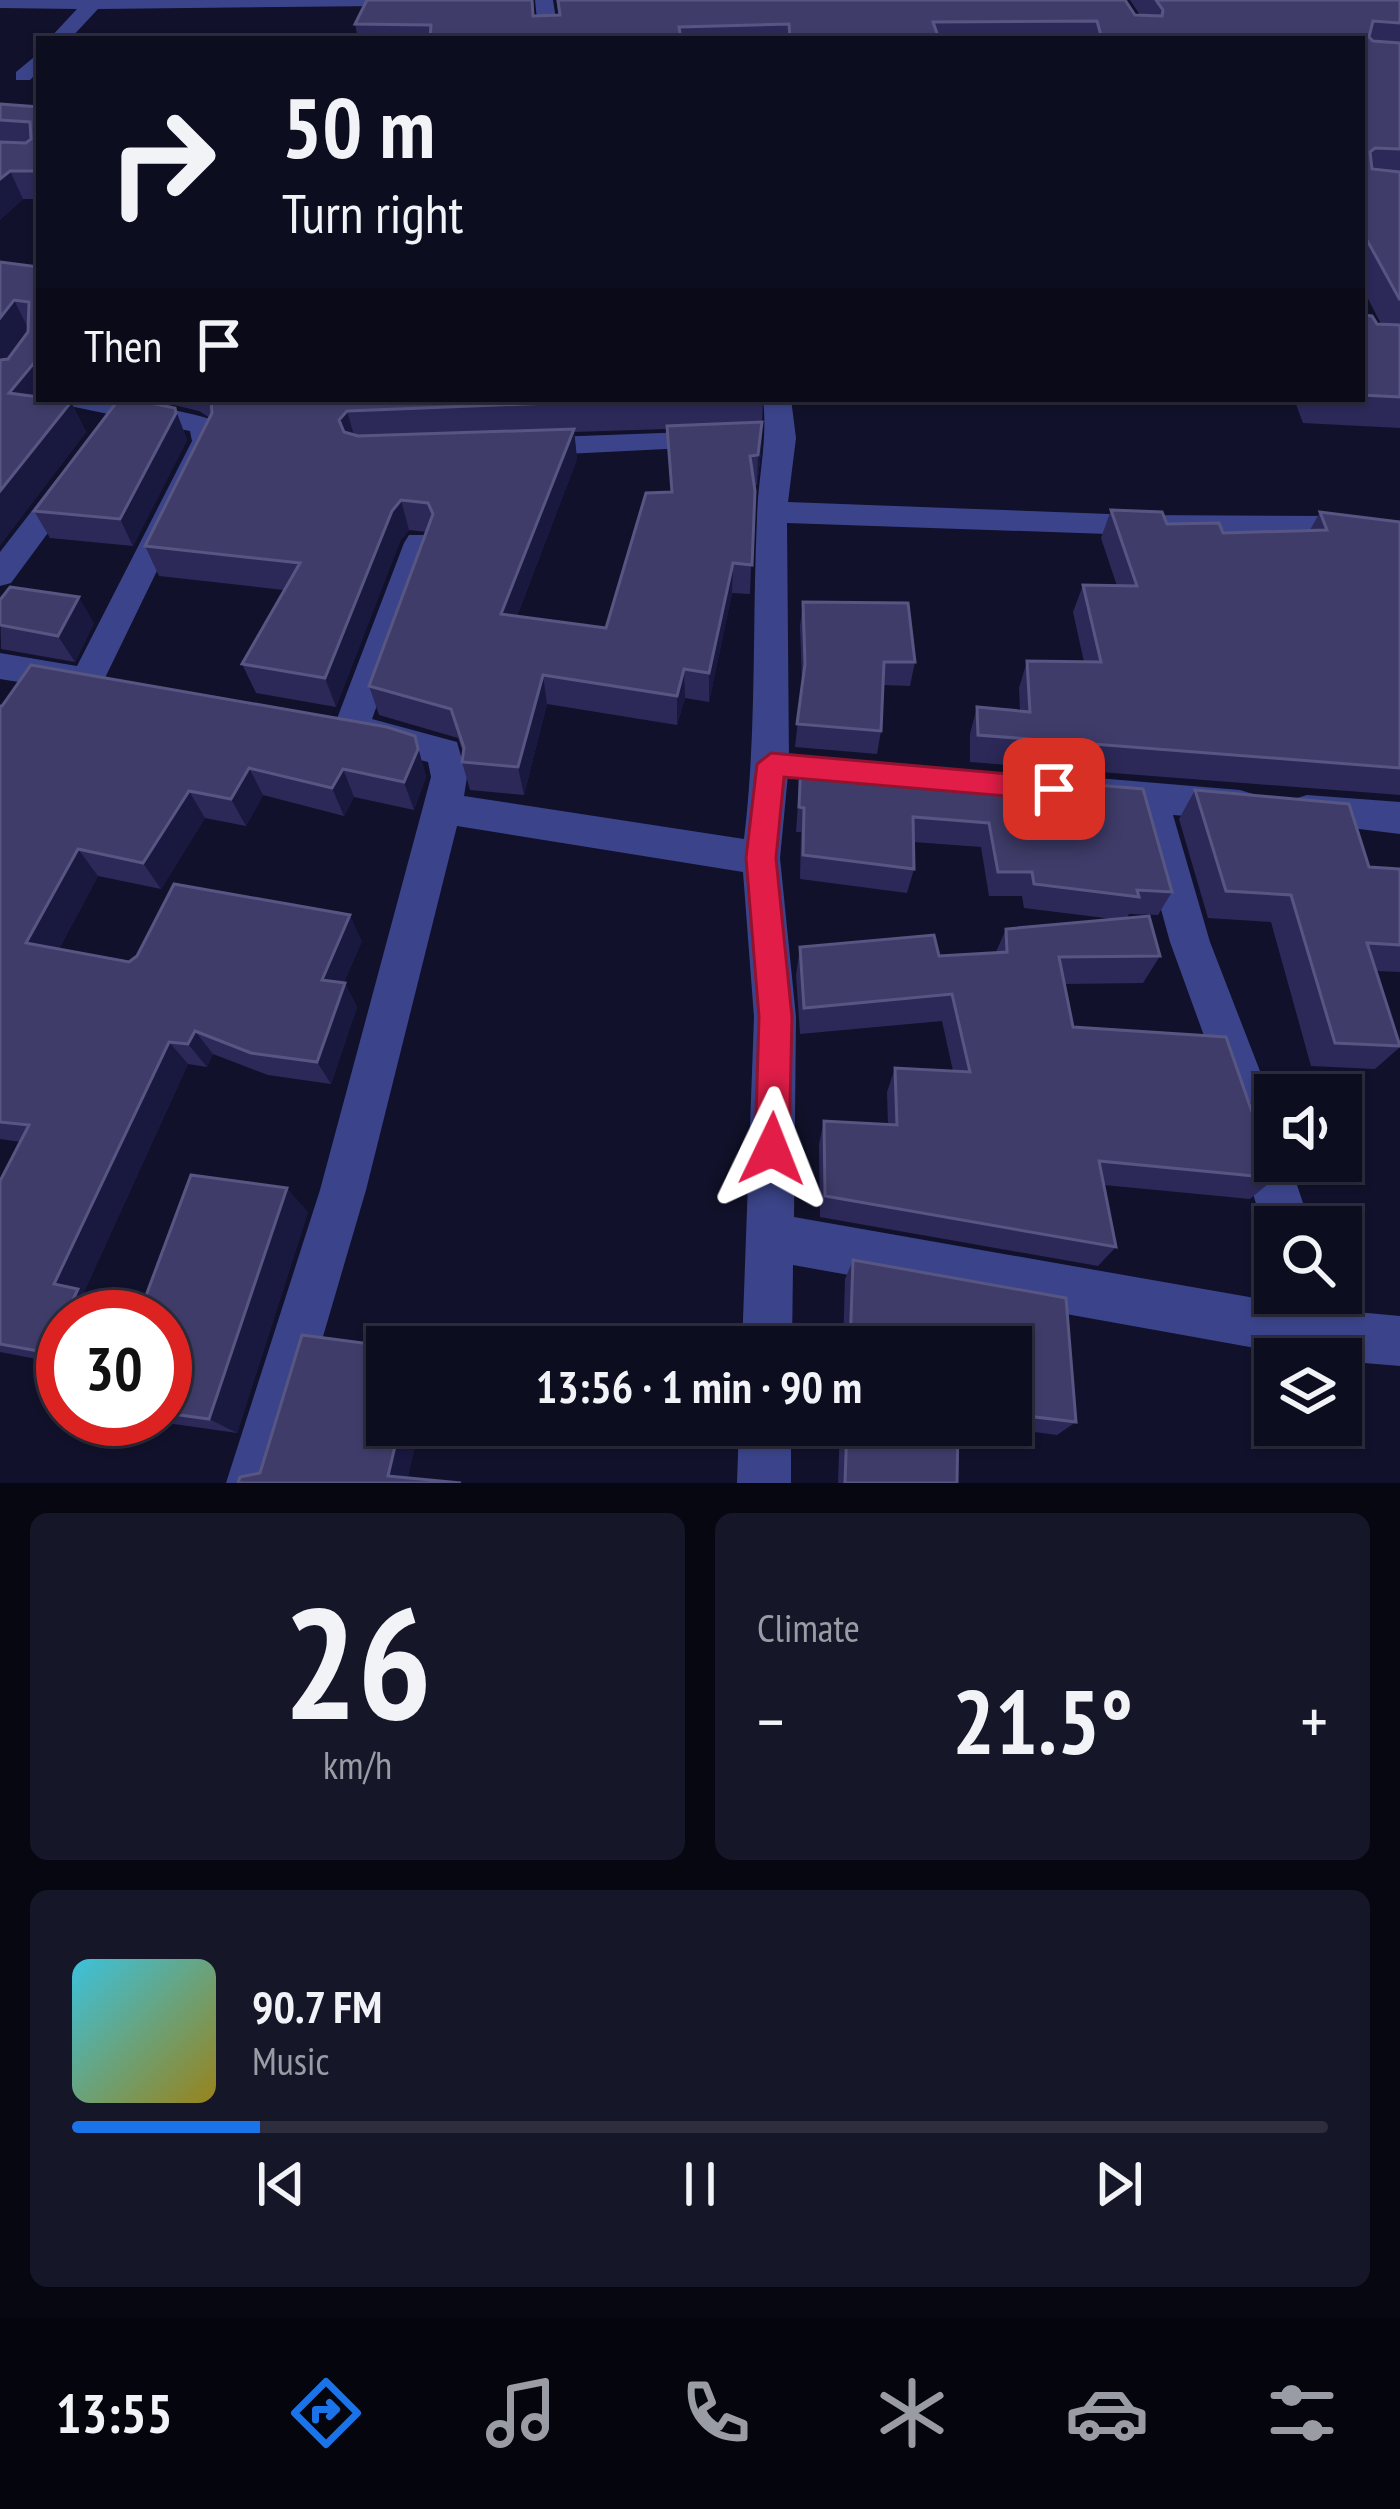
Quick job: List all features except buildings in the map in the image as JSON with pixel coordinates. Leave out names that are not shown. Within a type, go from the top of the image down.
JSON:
[{"type":"street","points":[[0,2],[231,9],[381,0]]},
{"type":"street","points":[[544,0],[549,36]]},
{"type":"street","points":[[61,36],[93,3]]},
{"type":"street","points":[[23,76],[36,62]]},
{"type":"street","points":[[84,402],[122,414],[204,426],[206,441],[87,680]]},
{"type":"street","points":[[505,448],[763,429],[772,512],[771,764],[761,858],[776,1017],[768,1326]]},
{"type":"street","points":[[0,575],[83,466]]},
{"type":"street","points":[[772,512],[1136,525],[1329,526],[1400,536]]},
{"type":"street","points":[[352,729],[420,543]]},
{"type":"street","points":[[0,666],[131,688]]},
{"type":"street","points":[[253,1483],[343,1190],[449,777],[444,752],[307,721]]},
{"type":"street","points":[[771,764],[818,769]]},
{"type":"street","points":[[1054,789],[1400,818]]},
{"type":"street","points":[[1149,797],[1190,942],[1280,1206]]},
{"type":"street","points":[[442,808],[761,858]]},
{"type":"street","points":[[770,1237],[1254,1306]]},
{"type":"street","points":[[1311,1314],[1400,1340]]},
{"type":"street","points":[[764,1483],[765,1446]]},
{"type":"route","points":[[772,1149],[776,1017],[761,858],[771,764],[1054,789]]}]
